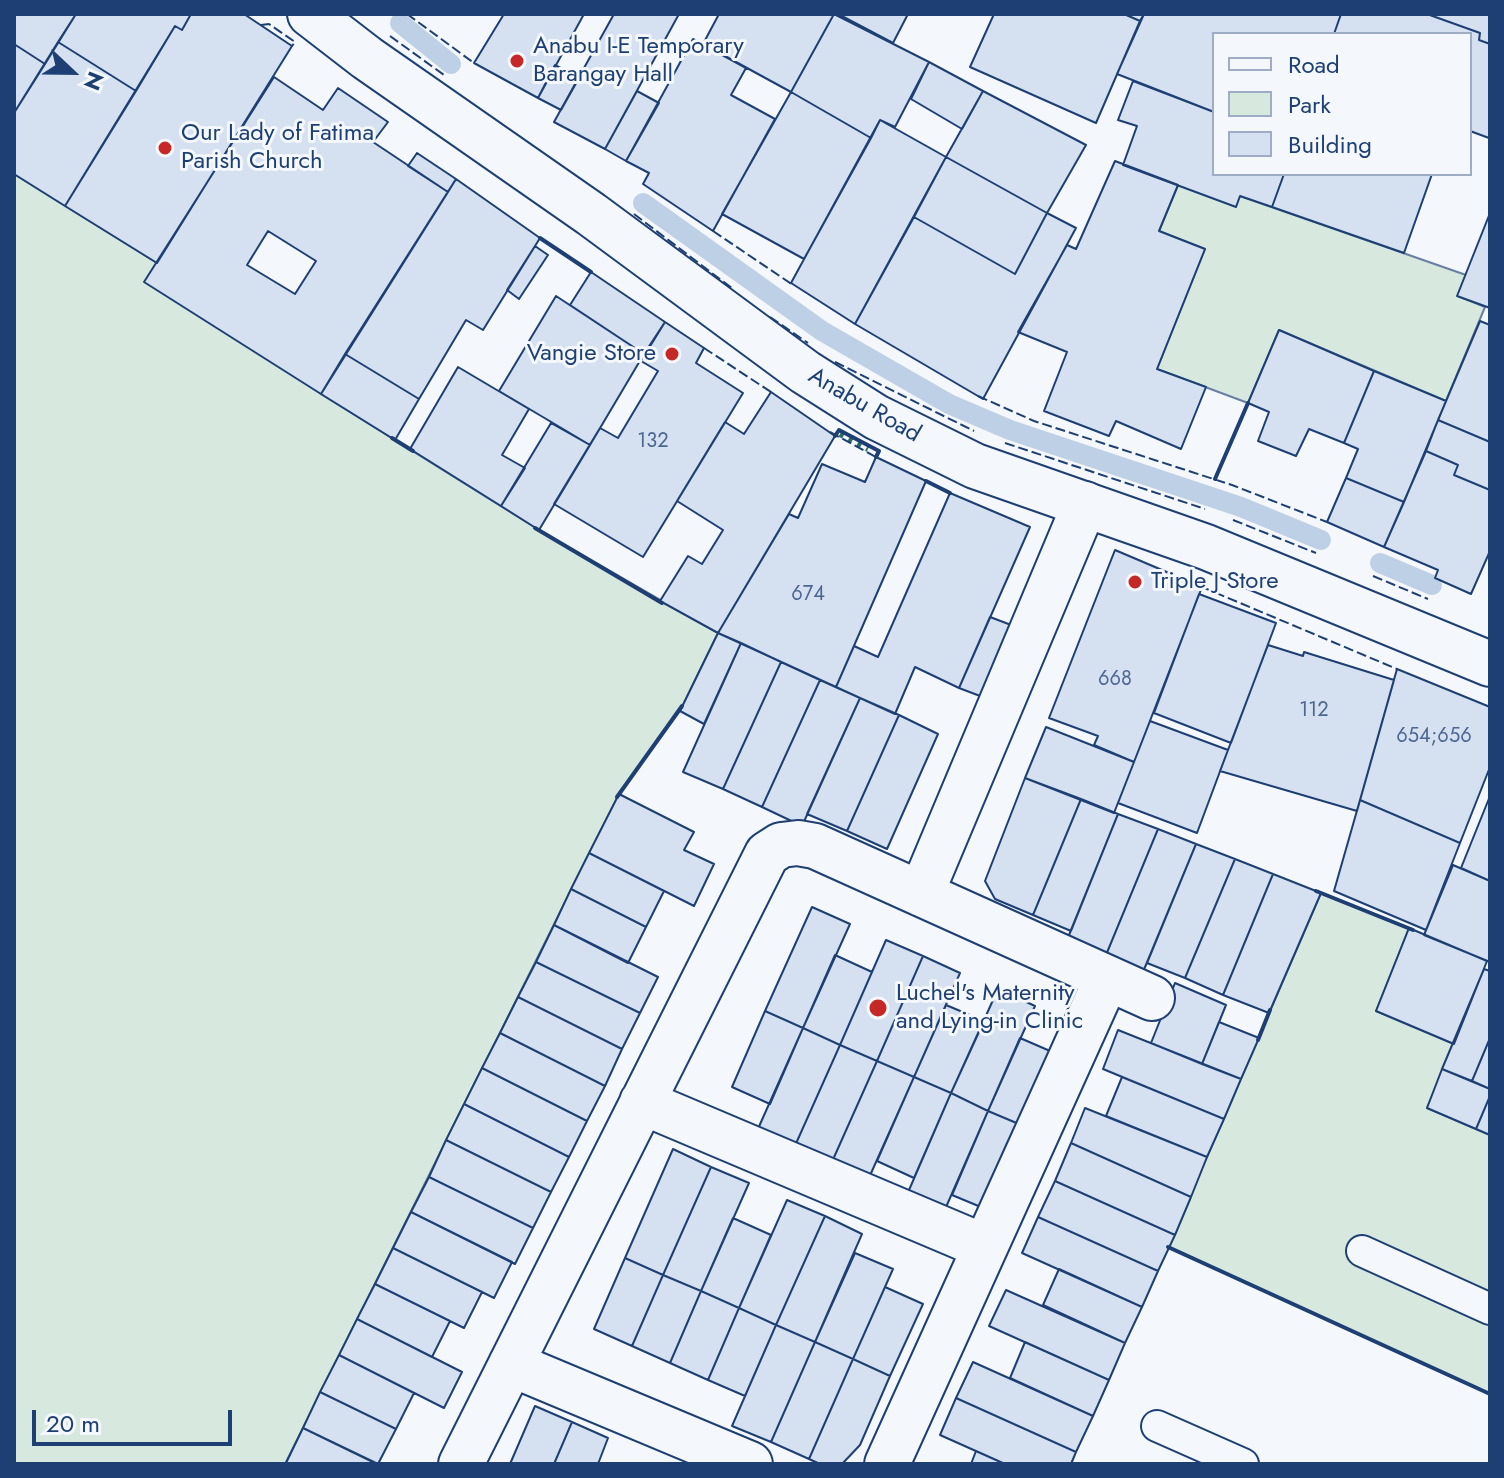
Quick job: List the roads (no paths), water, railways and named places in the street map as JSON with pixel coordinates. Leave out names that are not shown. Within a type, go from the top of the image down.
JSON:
[{"type":"street","name":"Anabu Road","points":[[310,14],[853,405],[975,466],[1206,547],[1490,664]]},
{"type":"street","points":[[921,894],[1085,504]]},
{"type":"street","points":[[461,1464],[767,854],[781,845],[815,846],[1152,998]]},
{"type":"street","points":[[887,1464],[1107,978]]},
{"type":"street","points":[[642,1102],[985,1247]]},
{"type":"street","points":[[511,1364],[750,1464]]},
{"type":"lane","points":[[1362,1251],[1490,1309]]},
{"type":"lane","points":[[1157,1426],[1243,1464]]},
{"type":"waterway","points":[[400,23],[451,64]]},
{"type":"waterway","points":[[643,203],[822,331],[949,404],[1010,430],[1241,507],[1321,540]]},
{"type":"waterway","points":[[1380,563],[1432,585]]},
{"type":"place","name":"Anabu I-E Temporary Barangay Hall","points":[[517,61]]},
{"type":"place","name":"Our Lady of Fatima Parish Church","points":[[165,148]]},
{"type":"place","name":"Vangie Store","points":[[672,354]]},
{"type":"place","name":"Triple J Store","points":[[1135,582]]},
{"type":"place","name":"Luchel's Maternity and Lying-in Clinic","points":[[878,1008]]}]
